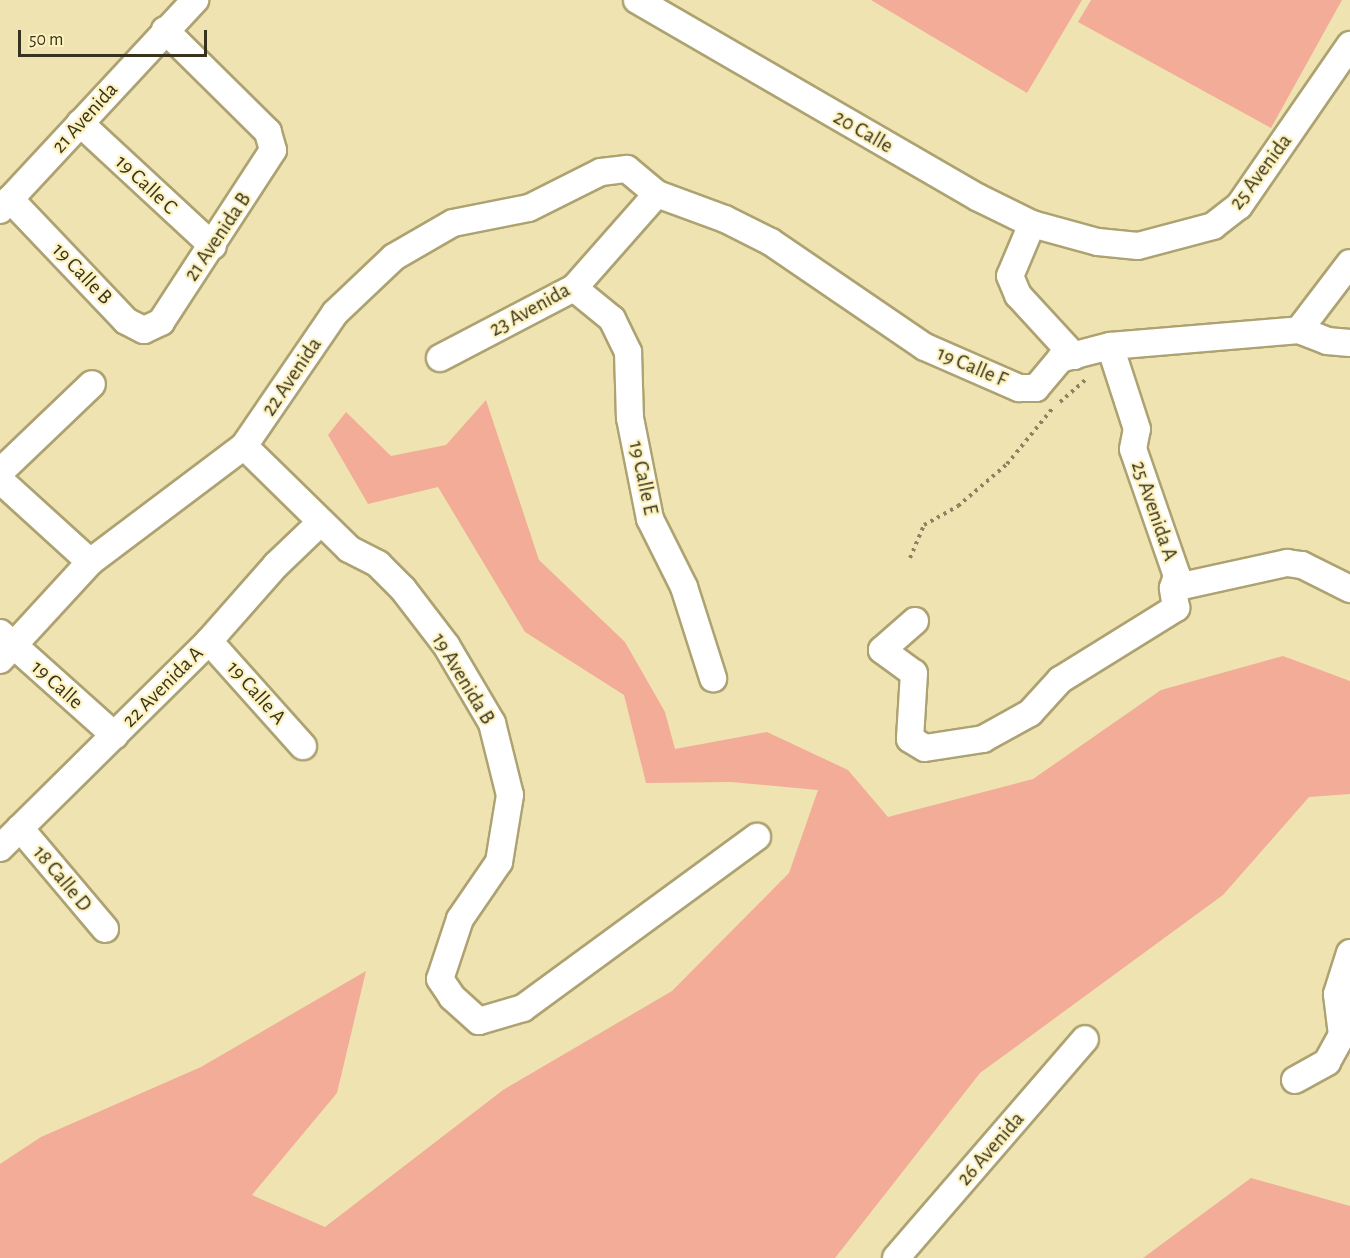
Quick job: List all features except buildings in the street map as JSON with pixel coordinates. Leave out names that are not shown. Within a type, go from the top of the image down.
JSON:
[{"type":"street","name":"21 Avenida","points":[[5,205],[195,0]]},
{"type":"street","name":"20 Calle","points":[[638,0],[976,197],[1032,224],[1098,242]]},
{"type":"street","name":"21 Avenida B","points":[[161,321],[213,246],[273,150],[268,132],[165,30]]},
{"type":"street","name":"25 Avenida","points":[[1098,242],[1138,246],[1176,239],[1222,219],[1239,206],[1350,45]]},
{"type":"street","name":"19 Calle C","points":[[80,123],[213,246]]},
{"type":"street","name":"19 Calle F","points":[[627,169],[657,194],[725,219],[771,242],[925,347],[1019,388],[1036,388],[1060,359],[1110,346],[1299,330],[1327,341],[1350,343]]},
{"type":"street","name":"22 Avenida","points":[[5,646],[90,562],[244,446],[335,313],[394,257],[453,223],[529,208],[601,171],[627,169]]},
{"type":"street","name":"23 Avenida","points":[[440,358],[574,288],[657,194]]},
{"type":"street","name":"19 Calle B","points":[[5,205],[126,321],[144,330],[161,321]]},
{"type":"street","points":[[1032,224],[1010,276],[1018,295],[1074,356]]},
{"type":"street","points":[[1299,330],[1350,263]]},
{"type":"street","name":"19 Calle E","points":[[574,288],[612,319],[628,352],[630,418],[650,519],[684,587],[713,678]]},
{"type":"street","name":"25 Avenida A","points":[[1110,346],[1137,429],[1132,449],[1177,576],[1174,598]]},
{"type":"street","points":[[0,472],[92,384]]},
{"type":"street","name":"19 Avenida B","points":[[244,446],[349,549],[378,564],[403,589],[446,645],[492,723],[510,795],[499,862],[460,919],[440,979],[452,997],[479,1021],[523,1008],[757,837]]},
{"type":"street","points":[[0,480],[90,562]]},
{"type":"street","name":"22 Avenida A","points":[[0,848],[209,641],[276,565],[321,522]]},
{"type":"street","points":[[915,621],[882,650],[914,673],[910,739],[925,748],[982,738],[1030,713],[1060,680],[1174,598],[1287,563],[1302,566],[1350,589]]},
{"type":"street","name":"19 Calle A","points":[[209,641],[303,746]]},
{"type":"street","name":"19 Calle","points":[[5,646],[115,736]]},
{"type":"street","name":"18 Calle D","points":[[20,828],[105,929]]},
{"type":"street","points":[[1296,1080],[1327,1062],[1342,1035],[1336,994],[1350,953]]},
{"type":"street","name":"26 Avenida","points":[[896,1258],[1085,1039]]},
{"type":"path","points":[[910,558],[924,525],[966,500],[1007,464],[1049,411],[1088,377],[1074,356]]},
{"type":"shaded area","points":[[871,0],[1082,0],[1027,93]]},
{"type":"shaded area","points":[[1091,0],[1342,0],[1271,128],[1078,22]]},
{"type":"shaded area","points":[[486,400],[539,560],[625,642],[665,712],[675,749],[767,732],[848,770],[888,817],[1033,779],[1161,690],[1283,656],[1350,681],[1350,794],[1309,797],[1223,895],[980,1073],[835,1258],[0,1258],[0,1164],[41,1137],[201,1067],[366,971],[337,1093],[252,1195],[325,1227],[503,1090],[672,991],[789,873],[818,790],[731,782],[646,783],[624,695],[525,632],[438,487],[368,504],[328,435],[346,412],[391,456],[446,445]]},
{"type":"shaded area","points":[[1251,1178],[1350,1206],[1350,1258],[1143,1258]]}]
